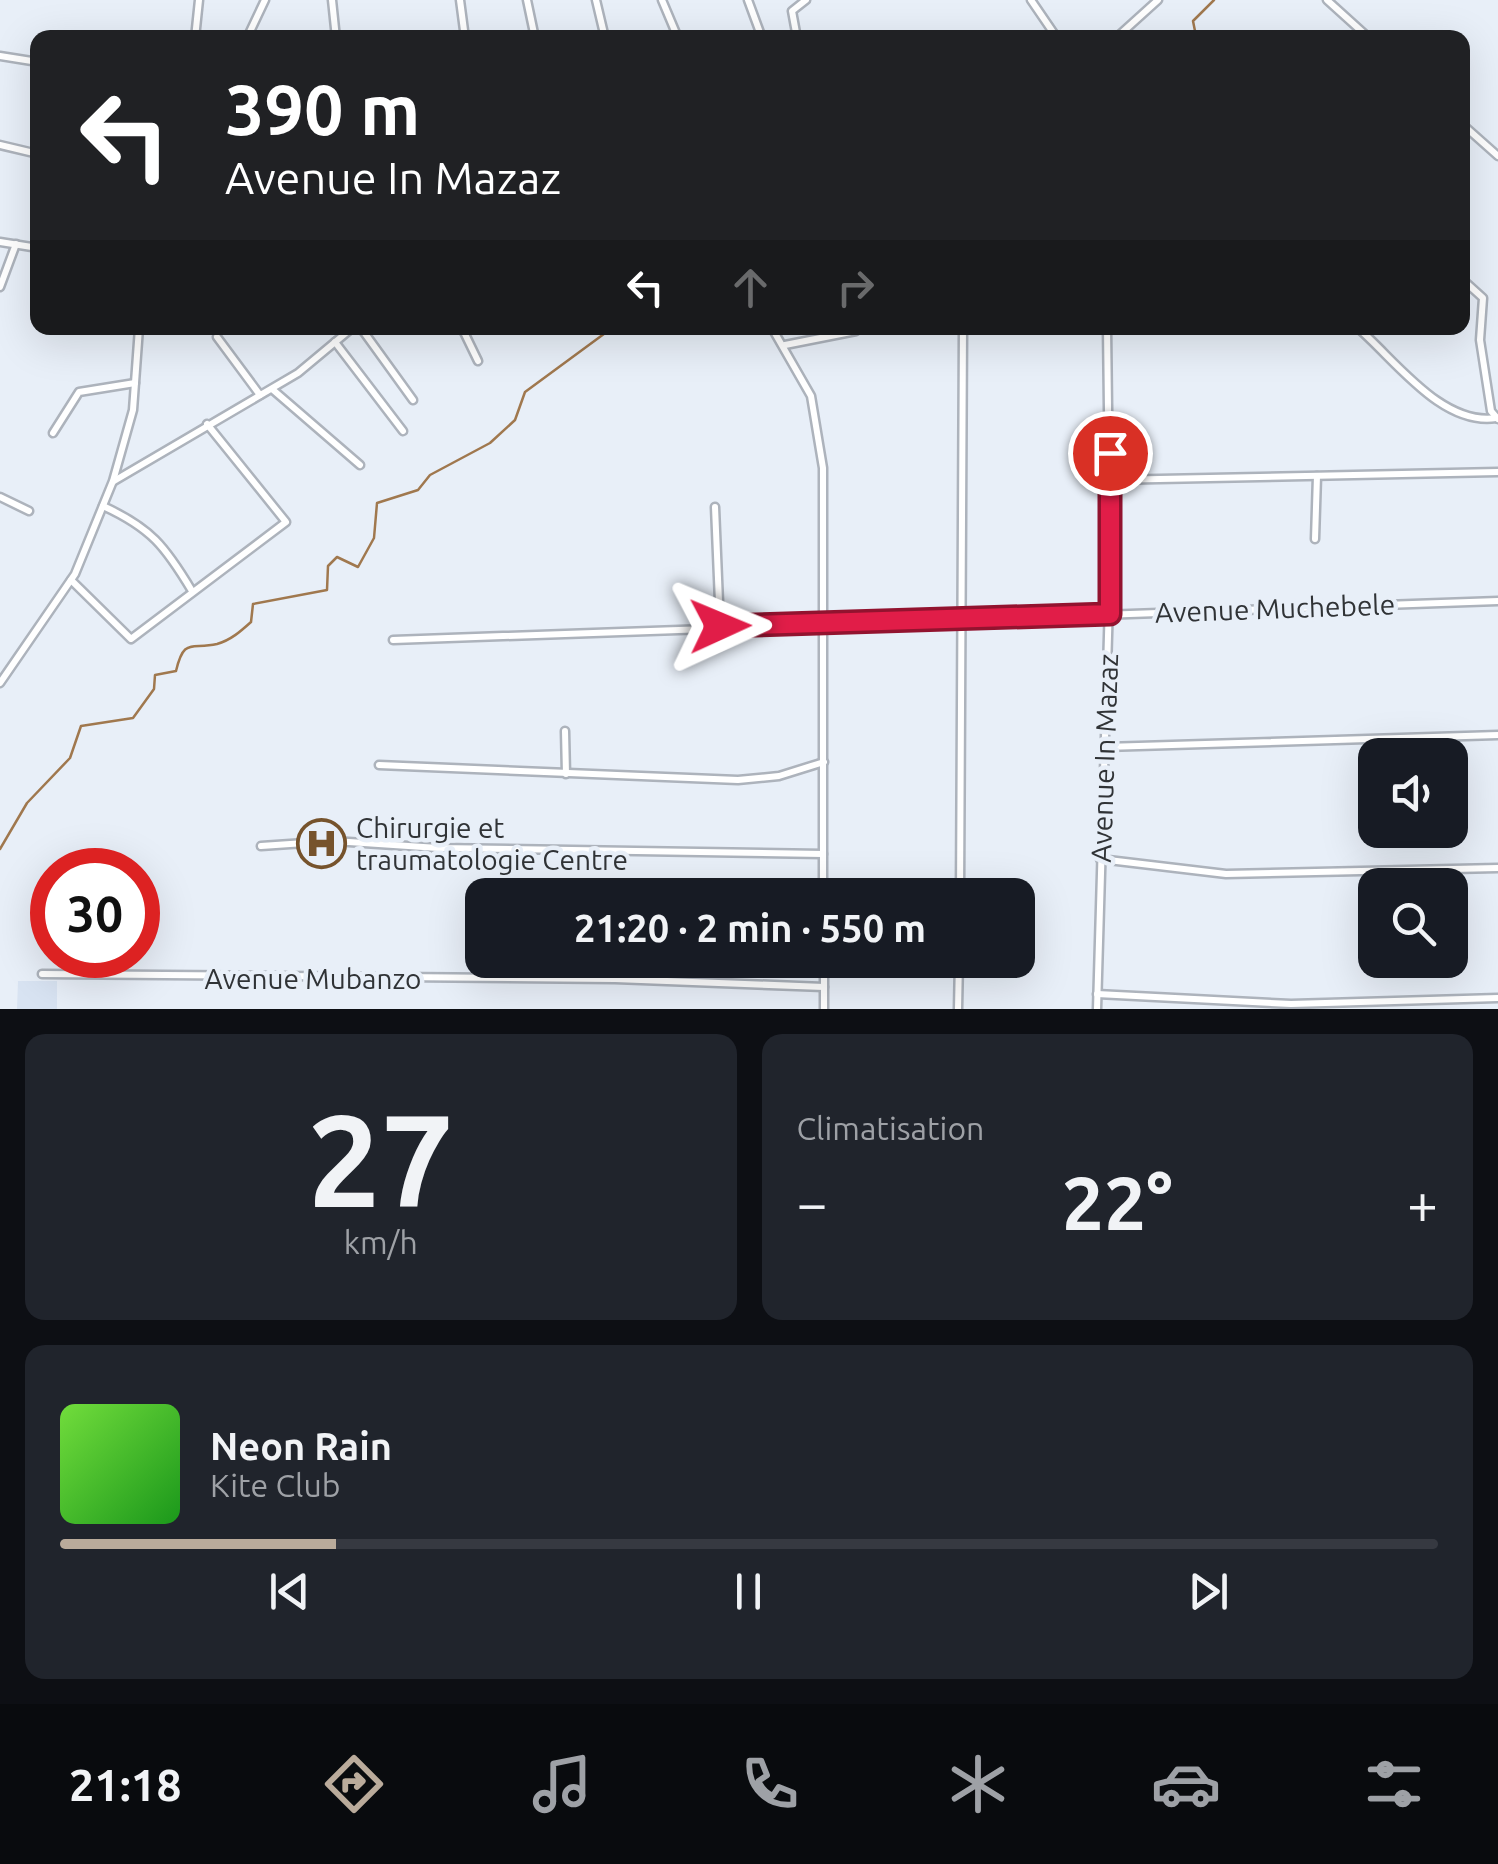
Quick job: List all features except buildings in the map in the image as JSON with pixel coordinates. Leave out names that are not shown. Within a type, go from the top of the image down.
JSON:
[{"type":"street","points":[[196,30],[199,0]]},
{"type":"street","points":[[251,30],[265,0]]},
{"type":"street","points":[[332,0],[335,30]]},
{"type":"street","points":[[460,0],[464,30]]},
{"type":"street","points":[[527,0],[533,30]]},
{"type":"street","points":[[596,0],[603,30]]},
{"type":"street","points":[[662,0],[675,30]]},
{"type":"street","points":[[748,0],[759,30]]},
{"type":"street","points":[[796,30],[792,10],[806,0]]},
{"type":"street","points":[[1031,0],[1052,30]]},
{"type":"street","points":[[1125,30],[1158,0]]},
{"type":"street","points":[[1327,0],[1359,30]]},
{"type":"street","points":[[0,56],[30,61]]},
{"type":"street","points":[[1470,131],[1498,156]]},
{"type":"street","points":[[0,145],[30,152]]},
{"type":"street","points":[[0,242],[30,247]]},
{"type":"street","points":[[0,287],[16,244]]},
{"type":"street","points":[[1470,286],[1483,298],[1480,344],[1490,411],[1497,419]]},
{"type":"street","points":[[0,684],[71,580],[104,506],[128,434],[138,335]]},
{"type":"street","points":[[113,482],[272,389],[344,335]]},
{"type":"street","points":[[366,335],[413,400]]},
{"type":"street","points":[[465,335],[478,361]]},
{"type":"street","points":[[778,335],[811,396],[822,456],[823,878]]},
{"type":"street","points":[[785,344],[834,335]]},
{"type":"street","points":[[960,878],[964,335]]},
{"type":"street","name":"Avenue In Mazaz","points":[[1097,1009],[1110,614],[1108,335]]},
{"type":"street","points":[[1366,335],[1447,409],[1475,420],[1497,419]]},
{"type":"street","points":[[218,337],[260,396]]},
{"type":"street","points":[[335,342],[403,430]]},
{"type":"street","points":[[53,433],[80,392],[135,383]]},
{"type":"street","points":[[272,389],[360,465]]},
{"type":"street","points":[[71,580],[131,639],[286,522],[207,424]]},
{"type":"street","points":[[1110,480],[1498,472]]},
{"type":"street","points":[[1315,539],[1317,476]]},
{"type":"street","points":[[0,497],[28,511]]},
{"type":"street","points":[[104,506],[144,527],[162,542],[192,591]]},
{"type":"street","points":[[715,507],[720,626]]},
{"type":"street","name":"Avenue Muchebele","points":[[393,640],[1498,601]]},
{"type":"street","points":[[565,731],[566,774]]},
{"type":"street","points":[[1105,747],[1498,735]]},
{"type":"street","points":[[379,765],[756,780],[824,762]]},
{"type":"street","points":[[261,846],[334,840],[438,848],[823,854]]},
{"type":"street","points":[[1100,858],[1203,873],[1498,868]]},
{"type":"street","name":"Avenue Mubanzo","points":[[160,975],[615,979],[824,987]]},
{"type":"street","points":[[824,978],[824,1009]]},
{"type":"street","points":[[958,1009],[959,978]]},
{"type":"street","points":[[1097,994],[1291,1004],[1498,998]]},
{"type":"shaded area","points":[[18,981],[57,981],[57,1009],[17,1009]]},
{"type":"waterway","points":[[1195,30],[1193,21],[1214,0]]},
{"type":"waterway","points":[[0,849],[27,803],[70,758],[81,726],[133,718],[154,689],[155,675],[176,671],[182,653],[190,647],[217,644],[236,635],[251,622],[253,604],[327,590],[328,566],[337,557],[358,567],[374,538],[377,503],[418,490],[430,475],[490,443],[515,420],[525,392],[602,335]]},
{"type":"place","name":"Chirurgie et traumatologie Centre","points":[[321,843]]},
{"type":"route","points":[[720,626],[1110,614],[1110,453]]}]
